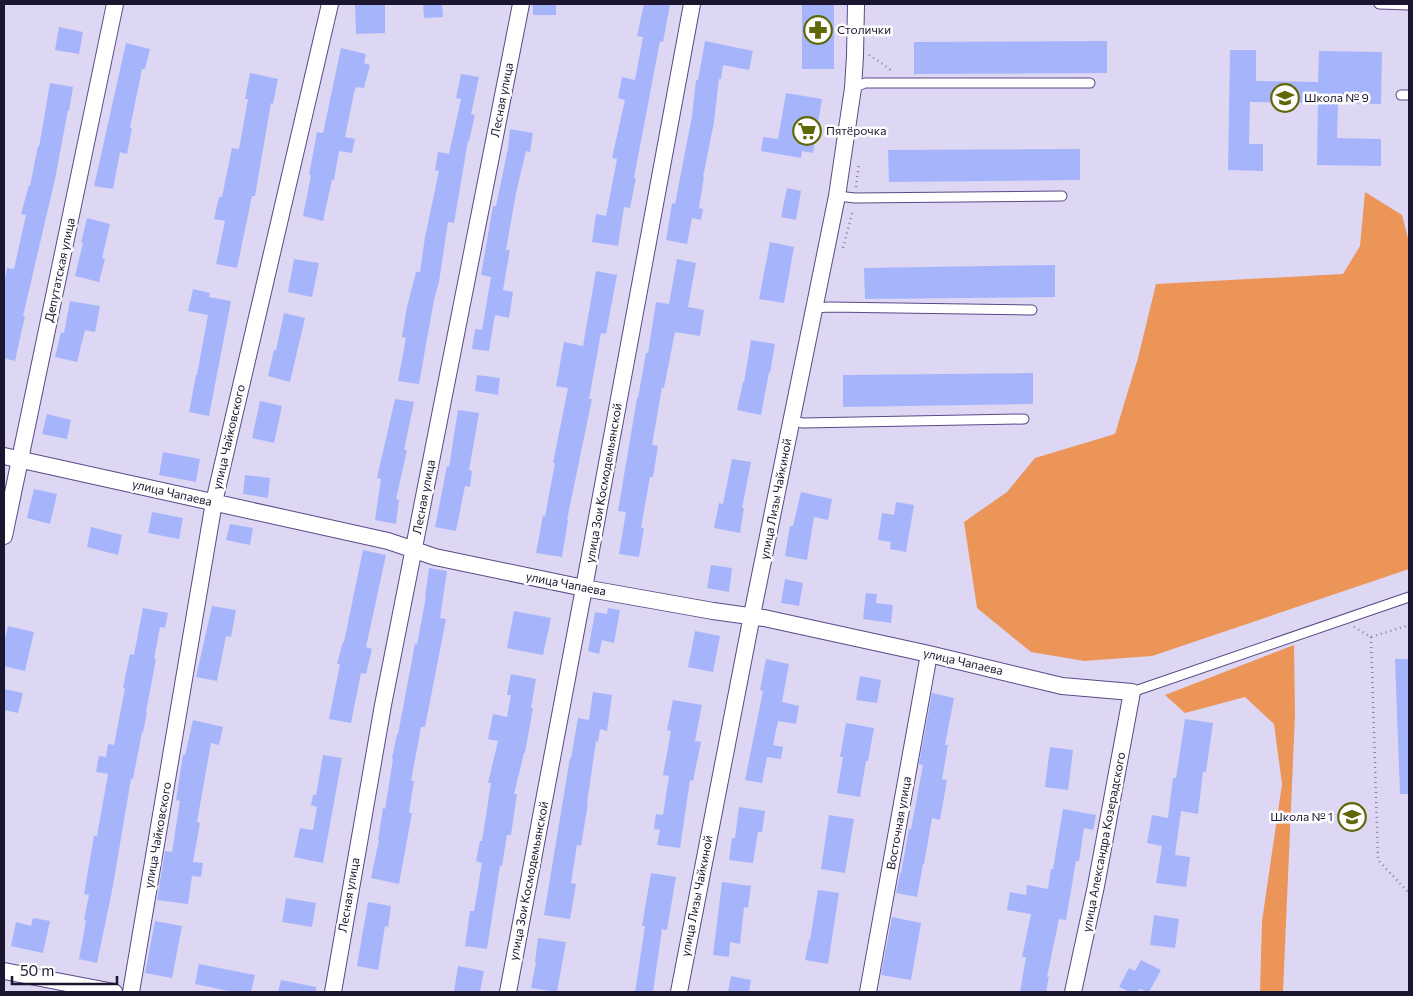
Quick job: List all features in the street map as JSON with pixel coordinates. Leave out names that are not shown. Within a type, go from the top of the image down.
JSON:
[{"type":"street","name":"Депутатская улица","points":[[4,536],[115,4]]},
{"type":"street","name":"улица Чайковского","points":[[131,992],[214,502],[330,4]]},
{"type":"street","name":"Лесная улица","points":[[333,992],[371,770],[521,4]]},
{"type":"street","name":"улица Зои Космодемьянской","points":[[508,992],[692,4]]},
{"type":"street","name":"улица Лизы Чайкиной","points":[[679,992],[752,615],[816,308],[837,196],[853,88],[856,4]]},
{"type":"street","name":"улица Чапаева","points":[[4,456],[388,541],[435,557],[584,588],[713,611],[752,615],[930,654],[1062,686],[1132,692]]},
{"type":"street","name":"Восточная улица","points":[[868,992],[930,654]]},
{"type":"street","name":"улица Александра Козерадского","points":[[1074,992],[1132,692]]},
{"type":"street","points":[[4,971],[114,992]]},
{"type":"lane","points":[[1379,4],[1409,4]]},
{"type":"lane","points":[[853,88],[865,83],[1090,83]]},
{"type":"lane","points":[[837,196],[856,198],[1062,196]]},
{"type":"lane","points":[[816,308],[1032,310]]},
{"type":"lane","points":[[792,421],[803,423],[1024,419]]},
{"type":"lane","points":[[1132,692],[1409,597]]},
{"type":"path","points":[[855,56],[867,54],[880,62],[905,83]]},
{"type":"path","points":[[1409,625],[1371,637],[1378,860],[1409,893]]},
{"type":"shaded area","points":[[1365,192],[1402,215],[1409,242],[1409,569],[1152,656],[1084,661],[1031,652],[977,608],[964,522],[1007,492],[1035,458],[1115,434],[1138,358],[1156,284],[1343,274],[1360,246]]},
{"type":"shaded area","points":[[1294,645],[1295,715],[1283,992],[1260,992],[1262,921],[1282,784],[1274,724],[1245,697],[1185,713],[1165,695]]},
{"type":"building","points":[[355,4],[385,4],[385,33],[356,34]]},
{"type":"building","points":[[423,4],[442,4],[443,17],[424,18]]},
{"type":"building","points":[[533,4],[556,4],[556,15],[533,15]]},
{"type":"building","points":[[644,4],[670,5],[663,42],[660,41],[630,208],[624,207],[618,246],[592,242],[596,214],[606,216],[617,159],[612,158],[625,100],[618,98],[622,77],[635,80],[643,37],[637,36]]},
{"type":"building","points":[[802,4],[834,4],[834,69],[802,69]]},
{"type":"building","points":[[59,27],[83,32],[79,54],[55,50]]},
{"type":"building","points":[[705,41],[753,51],[749,70],[723,65],[703,177],[699,208],[703,209],[701,220],[692,218],[687,244],[666,240],[672,203],[675,204],[692,116],[696,80],[698,80]]},
{"type":"building","points":[[1107,41],[1107,73],[914,74],[914,42]]},
{"type":"building","points":[[126,43],[150,49],[145,69],[142,69],[130,128],[132,128],[127,154],[120,152],[113,189],[94,186]]},
{"type":"building","points":[[341,48],[366,54],[364,63],[370,65],[364,88],[356,87],[345,137],[355,139],[352,153],[339,151],[334,180],[332,180],[323,221],[303,216],[317,132],[323,133]]},
{"type":"building","points":[[1230,50],[1256,50],[1256,81],[1318,82],[1319,51],[1382,52],[1381,104],[1338,103],[1337,138],[1381,139],[1381,166],[1317,165],[1318,103],[1250,102],[1249,144],[1263,144],[1263,171],[1228,170]]},
{"type":"building","points":[[250,73],[278,79],[273,104],[271,103],[255,196],[252,196],[237,268],[216,264],[225,221],[214,219],[219,197],[222,197],[232,148],[239,149],[248,99],[245,99]]},
{"type":"building","points":[[461,74],[479,77],[471,114],[475,115],[468,141],[454,223],[448,222],[439,282],[419,384],[398,381],[406,338],[402,337],[407,307],[416,272],[420,272],[425,237],[439,171],[435,170],[438,152],[449,154],[461,99],[456,98]]},
{"type":"building","points":[[50,83],[73,87],[15,361],[4,358],[4,285],[7,268],[14,269],[26,215],[21,214],[39,147]]},
{"type":"building","points":[[786,93],[822,99],[813,153],[802,151],[801,158],[761,151],[763,137],[778,139]]},
{"type":"building","points":[[510,129],[533,133],[530,152],[526,151],[516,193],[506,250],[510,250],[503,290],[513,292],[509,318],[495,315],[489,351],[472,349],[475,329],[482,330],[491,277],[481,275],[493,206],[496,206],[508,148]]},
{"type":"building","points":[[1080,149],[1080,180],[889,182],[888,150]]},
{"type":"building","points":[[787,188],[801,191],[796,220],[781,217]]},
{"type":"building","points":[[87,218],[110,224],[102,258],[105,259],[99,282],[75,276]]},
{"type":"building","points":[[770,242],[794,247],[784,303],[759,299]]},
{"type":"building","points":[[294,259],[319,263],[312,297],[288,292]]},
{"type":"building","points":[[677,259],[696,263],[688,307],[704,310],[700,336],[675,332],[664,388],[662,387],[652,445],[658,446],[653,477],[650,477],[641,528],[644,528],[639,557],[619,554],[626,512],[618,511],[637,398],[646,353],[648,353],[656,302],[669,304]]},
{"type":"building","points":[[1055,265],[1055,297],[865,299],[864,268]]},
{"type":"building","points":[[596,271],[617,275],[606,334],[601,333],[589,399],[592,399],[567,520],[562,557],[536,553],[543,516],[545,516],[568,388],[556,386],[564,342],[583,346]]},
{"type":"building","points":[[193,289],[210,293],[209,297],[231,301],[209,416],[189,412],[208,315],[188,311]]},
{"type":"building","points":[[70,301],[100,306],[95,332],[85,330],[77,362],[55,357],[61,332],[64,333]]},
{"type":"building","points":[[284,313],[305,318],[290,382],[268,376]]},
{"type":"building","points":[[751,340],[775,344],[761,415],[737,410]]},
{"type":"building","points":[[1033,373],[1033,404],[843,407],[843,375]]},
{"type":"building","points":[[477,375],[500,378],[498,395],[475,391]]},
{"type":"building","points":[[395,399],[414,402],[404,450],[407,450],[396,499],[399,500],[396,524],[375,520],[381,479],[377,478]]},
{"type":"building","points":[[260,401],[282,406],[274,443],[252,438]]},
{"type":"building","points":[[458,410],[479,413],[469,470],[472,471],[470,487],[465,486],[456,531],[435,527],[447,466],[449,467]]},
{"type":"building","points":[[47,414],[71,420],[67,439],[42,434]]},
{"type":"building","points":[[163,452],[200,459],[196,482],[159,475]]},
{"type":"building","points":[[732,459],[751,462],[742,508],[744,508],[740,533],[714,528],[719,503],[723,504]]},
{"type":"building","points":[[245,475],[270,478],[268,498],[243,494]]},
{"type":"building","points":[[34,489],[57,494],[50,524],[27,518]]},
{"type":"building","points":[[801,492],[832,499],[828,520],[814,517],[807,560],[785,556],[790,526],[793,526]]},
{"type":"building","points":[[896,502],[914,505],[906,552],[890,549],[891,542],[878,540],[882,513],[894,515]]},
{"type":"building","points":[[152,512],[183,518],[179,539],[148,533]]},
{"type":"building","points":[[230,524],[253,528],[250,545],[226,540]]},
{"type":"building","points":[[91,527],[122,535],[118,555],[87,547]]},
{"type":"building","points":[[363,550],[386,555],[366,647],[372,649],[366,674],[361,673],[351,723],[329,719],[340,664],[337,664],[344,642]]},
{"type":"building","points":[[711,565],[732,568],[729,592],[707,588]]},
{"type":"building","points":[[429,568],[447,571],[440,618],[446,619],[425,727],[421,727],[411,781],[414,781],[409,813],[412,813],[399,884],[371,878],[383,808],[385,809],[392,758],[426,597]]},
{"type":"building","points":[[785,579],[803,583],[799,606],[781,603]]},
{"type":"building","points":[[866,593],[877,594],[876,603],[893,605],[891,623],[863,619]]},
{"type":"building","points":[[212,606],[236,610],[231,637],[226,636],[217,681],[196,677]]},
{"type":"building","points":[[143,608],[168,613],[165,628],[160,627],[147,713],[133,779],[131,779],[112,891],[97,963],[79,959],[89,895],[84,894],[94,836],[97,836],[108,774],[96,772],[99,756],[106,757],[108,744],[114,745],[130,654],[134,655]]},
{"type":"building","points":[[608,608],[620,610],[614,643],[602,640],[599,654],[588,651],[595,612],[607,614]]},
{"type":"building","points":[[514,611],[551,618],[543,655],[507,648]]},
{"type":"building","points":[[8,626],[34,632],[25,671],[4,666],[4,643]]},
{"type":"building","points":[[695,631],[720,636],[713,672],[688,667]]},
{"type":"building","points":[[766,659],[789,664],[782,702],[799,706],[796,724],[778,721],[773,745],[783,747],[781,759],[767,757],[762,783],[745,780],[763,691],[760,690]]},
{"type":"building","points":[[1395,659],[1409,659],[1409,794],[1400,794]]},
{"type":"building","points":[[511,674],[536,679],[525,753],[514,794],[517,794],[511,835],[507,835],[502,866],[500,866],[487,949],[465,946],[470,911],[474,911],[482,863],[476,861],[480,841],[482,841],[491,783],[488,783],[498,741],[488,739],[493,714],[507,717],[511,695],[507,695]]},
{"type":"building","points":[[860,676],[881,680],[877,703],[856,700]]},
{"type":"building","points":[[4,689],[23,693],[18,713],[4,710]]},
{"type":"building","points":[[593,692],[612,695],[607,731],[600,729],[598,742],[596,741],[581,846],[577,845],[571,883],[576,884],[570,919],[544,915],[578,718],[589,720]]},
{"type":"building","points":[[932,693],[954,698],[945,745],[948,745],[942,779],[947,780],[940,820],[932,818],[917,897],[896,893],[923,765],[919,764]]},
{"type":"building","points":[[673,700],[702,705],[695,741],[701,742],[693,781],[690,780],[680,848],[657,845],[660,830],[654,829],[656,814],[663,815],[669,776],[663,775],[671,731],[667,730]]},
{"type":"building","points":[[1185,719],[1213,723],[1206,772],[1203,772],[1198,814],[1181,811],[1175,855],[1190,857],[1186,887],[1156,883],[1162,846],[1147,843],[1152,815],[1168,818],[1173,778],[1176,778]]},
{"type":"building","points":[[193,720],[223,727],[219,745],[211,743],[197,822],[200,823],[193,862],[203,863],[201,877],[192,876],[188,904],[157,900],[165,851],[172,852],[180,801],[176,800],[183,755],[185,755]]},
{"type":"building","points":[[846,723],[874,728],[860,797],[837,793],[843,757],[840,757]]},
{"type":"building","points":[[1050,747],[1073,750],[1068,790],[1045,787]]},
{"type":"building","points":[[323,755],[342,758],[323,863],[294,857],[300,828],[313,830],[317,807],[311,805],[313,795],[316,795]]},
{"type":"building","points":[[739,807],[765,811],[762,832],[758,832],[753,863],[729,860],[732,838],[735,838]]},
{"type":"building","points":[[1063,809],[1096,815],[1093,830],[1084,828],[1079,861],[1076,861],[1066,920],[1059,919],[1047,977],[1049,977],[1046,992],[1020,992],[1026,957],[1022,957],[1031,914],[1007,910],[1010,892],[1026,895],[1027,885],[1048,889]]},
{"type":"building","points":[[829,815],[854,819],[845,873],[821,869]]},
{"type":"building","points":[[651,873],[676,877],[667,930],[662,929],[653,992],[635,992],[645,926],[642,926]]},
{"type":"building","points":[[722,882],[751,886],[748,908],[744,907],[740,944],[730,942],[729,957],[713,955]]},
{"type":"building","points":[[818,890],[839,893],[828,964],[805,960]]},
{"type":"building","points":[[286,898],[316,903],[312,927],[282,922]]},
{"type":"building","points":[[368,902],[391,906],[388,927],[385,926],[378,970],[357,966]]},
{"type":"building","points":[[1154,915],[1179,919],[1175,948],[1150,945]]},
{"type":"building","points":[[892,917],[921,923],[911,980],[881,975]]},
{"type":"building","points":[[33,918],[50,921],[43,953],[11,946],[16,922],[31,926]]},
{"type":"building","points":[[155,921],[182,926],[172,978],[145,973]]},
{"type":"building","points":[[538,938],[566,942],[557,992],[531,988]]},
{"type":"building","points":[[1141,960],[1161,970],[1149,992],[1139,989],[1138,992],[1130,992],[1119,987],[1129,968],[1135,971]]},
{"type":"building","points":[[199,964],[255,975],[251,992],[233,992],[195,984]]},
{"type":"building","points":[[458,966],[484,971],[480,992],[454,992]]},
{"type":"building","points":[[731,976],[751,980],[749,992],[728,992]]},
{"type":"building","points":[[281,980],[316,987],[316,992],[278,992]]},
{"type":"place","name":"Столички","points":[[818,30]]},
{"type":"place","name":"Школа № 9","points":[[1285,98]]},
{"type":"place","name":"Пятёрочка","points":[[807,131]]},
{"type":"place","name":"Школа № 1","points":[[1352,817]]}]
